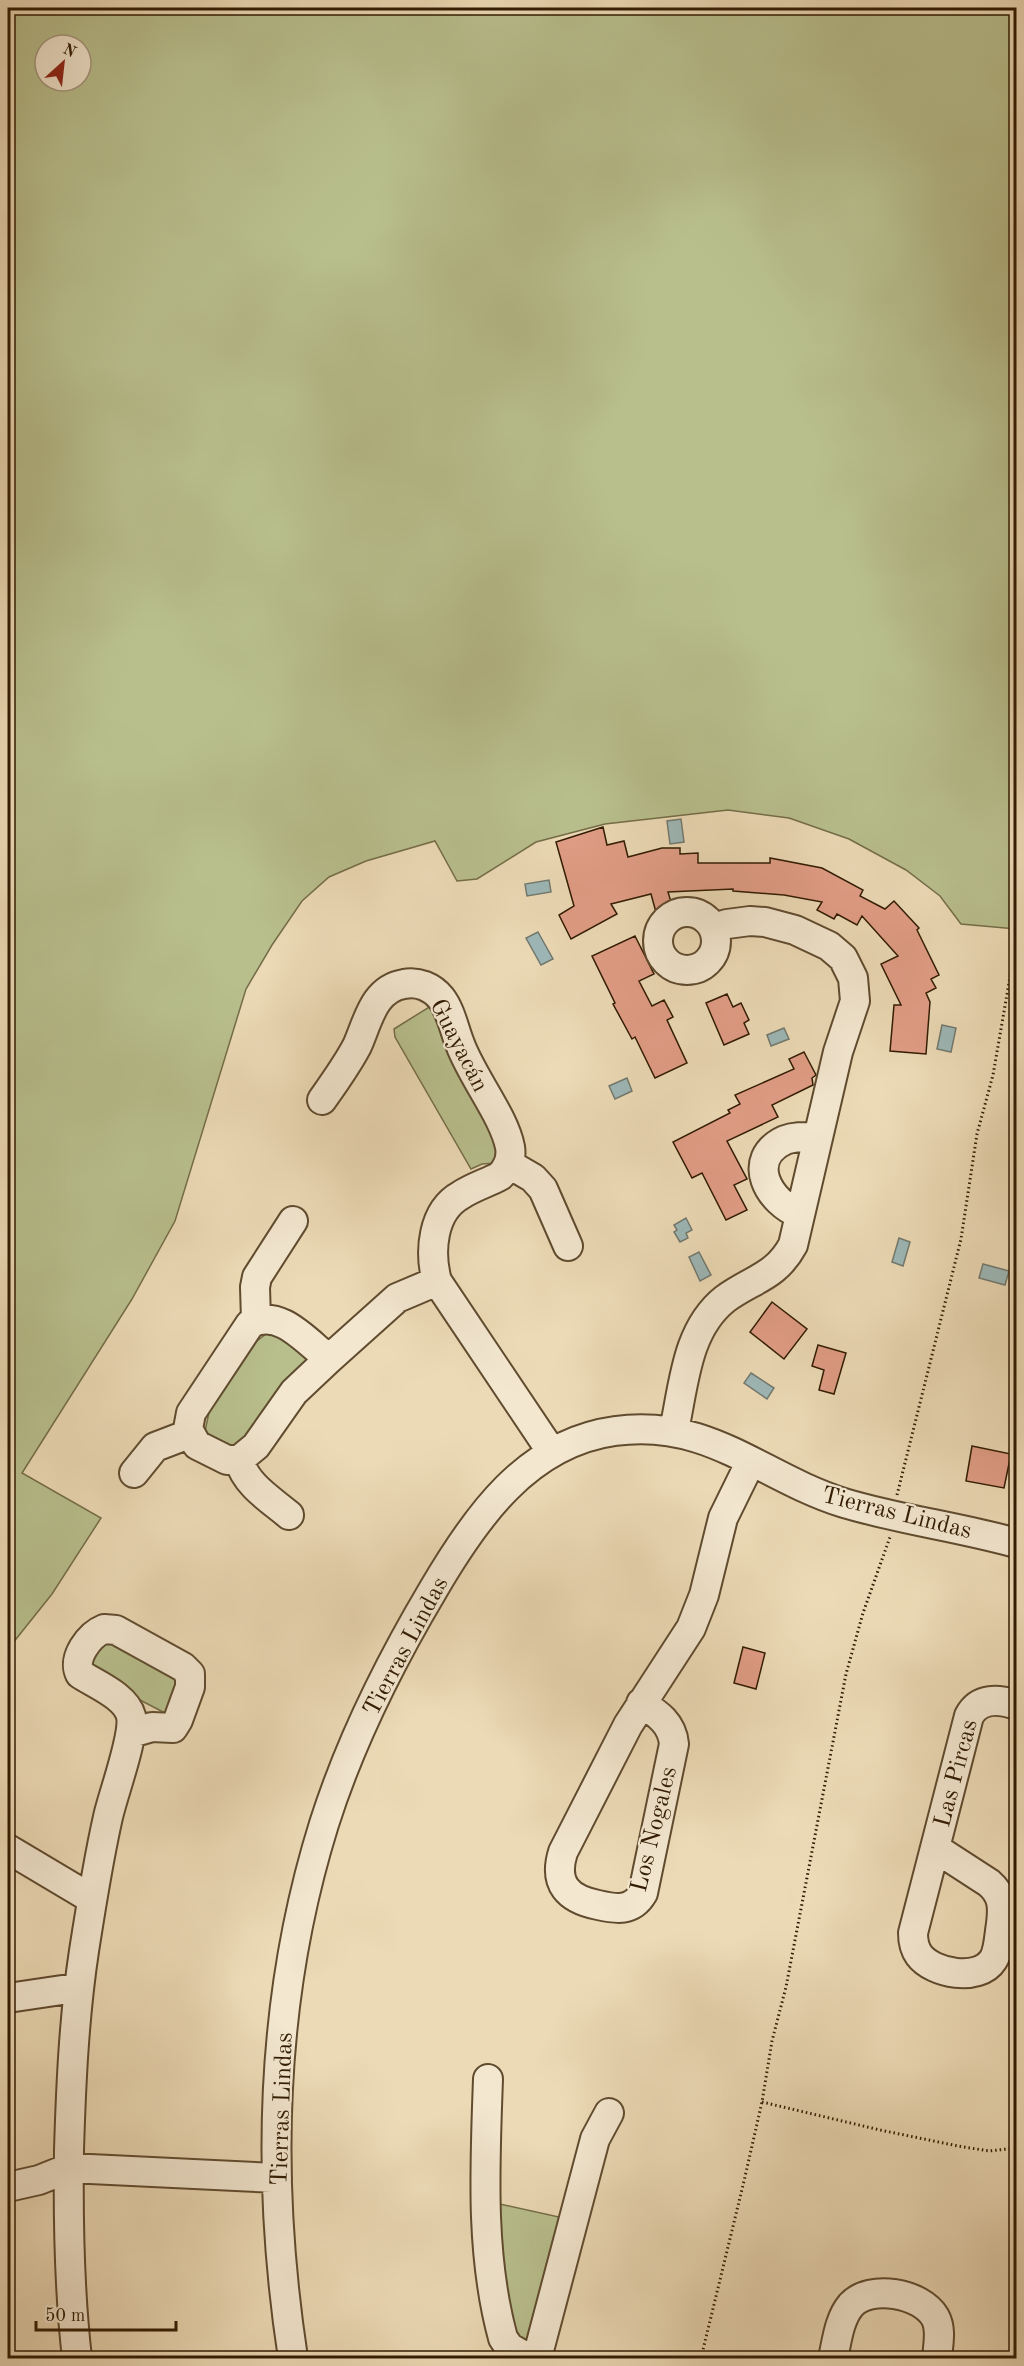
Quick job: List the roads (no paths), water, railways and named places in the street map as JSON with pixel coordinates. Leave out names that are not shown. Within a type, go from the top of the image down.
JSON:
[{"type":"street","points":[[674,1430],[693,1343],[699,1330],[725,1299],[765,1277],[782,1262],[793,1245],[838,1052],[855,1002],[855,986],[851,970],[843,958],[829,946],[795,930],[765,922],[750,921],[714,928]]},
{"type":"street","name":"Guayacán","points":[[322,1100],[357,1045],[370,1012],[381,996],[402,984],[420,984],[435,992],[445,1004],[460,1045],[506,1133],[511,1150],[509,1164]]},
{"type":"street","points":[[800,1214],[783,1206],[770,1191],[763,1172],[765,1162],[775,1146],[783,1141],[791,1138],[818,1137]]},
{"type":"street","points":[[551,1451],[437,1281],[433,1246],[435,1232],[446,1209],[461,1195],[500,1176],[509,1164],[533,1178],[543,1190],[568,1246]]},
{"type":"street","points":[[256,1320],[257,1277],[293,1221]]},
{"type":"street","points":[[329,1359],[279,1321],[264,1318],[256,1320],[245,1328],[191,1413],[187,1424],[189,1434],[201,1448],[227,1460],[239,1460],[256,1446],[294,1392],[329,1359],[398,1298],[437,1281]]},
{"type":"street","name":"Tierras Lindas","points":[[293,2358],[282,2279],[278,2178],[279,2059],[290,1970],[305,1894],[337,1787],[387,1672],[440,1577],[493,1502],[524,1471],[551,1451],[576,1441],[608,1432],[638,1429],[674,1430],[705,1439],[804,1488],[840,1501],[893,1517],[977,1532],[1017,1543]]},
{"type":"street","points":[[134,1473],[155,1447],[189,1434]]},
{"type":"street","points":[[239,1460],[242,1472],[249,1481],[289,1515]]},
{"type":"street","name":"Los Nogales","points":[[641,1703],[658,1714],[670,1727],[674,1744],[643,1893],[635,1903],[623,1909],[584,1902],[570,1894],[565,1888],[559,1872],[561,1861],[641,1703],[691,1628],[704,1595],[723,1518],[751,1461]]},
{"type":"street","name":"Las Pircas","points":[[935,1848],[969,1716],[977,1705],[990,1701],[1001,1700],[1017,1705]]},
{"type":"street","points":[[77,2358],[69,2271],[69,2168],[72,2073],[79,1990],[92,1899],[108,1815],[131,1732]]},
{"type":"street","points":[[8,1849],[92,1899]]},
{"type":"street","points":[[8,1998],[62,1990],[79,1990]]},
{"type":"street","points":[[488,2079],[485,2211],[490,2262],[503,2338],[509,2347],[528,2358]]},
{"type":"street","points":[[537,2358],[596,2139],[609,2113]]},
{"type":"street","points":[[8,2187],[39,2180],[69,2168],[278,2178]]},
{"type":"street","points":[[833,2358],[840,2328],[850,2306],[864,2297],[887,2294],[913,2300],[931,2311],[938,2325],[937,2358]]},
{"type":"water","points":[[681,819],[684,842],[670,844],[667,821]]},
{"type":"water","points":[[549,880],[551,892],[527,896],[525,884]]},
{"type":"water","points":[[538,932],[553,959],[541,965],[526,938]]},
{"type":"water","points":[[942,1025],[956,1028],[951,1052],[937,1049]]},
{"type":"water","points":[[784,1028],[789,1039],[771,1046],[767,1035]]},
{"type":"water","points":[[627,1078],[632,1091],[615,1099],[609,1086]]},
{"type":"water","points":[[686,1218],[692,1230],[686,1233],[688,1238],[680,1242],[674,1232],[677,1230],[674,1225]]},
{"type":"water","points":[[899,1238],[910,1242],[903,1266],[892,1262]]},
{"type":"water","points":[[699,1252],[711,1275],[700,1281],[689,1257]]},
{"type":"water","points":[[983,1264],[1009,1271],[1005,1285],[979,1278]]},
{"type":"water","points":[[751,1373],[774,1388],[767,1399],[744,1383]]}]
